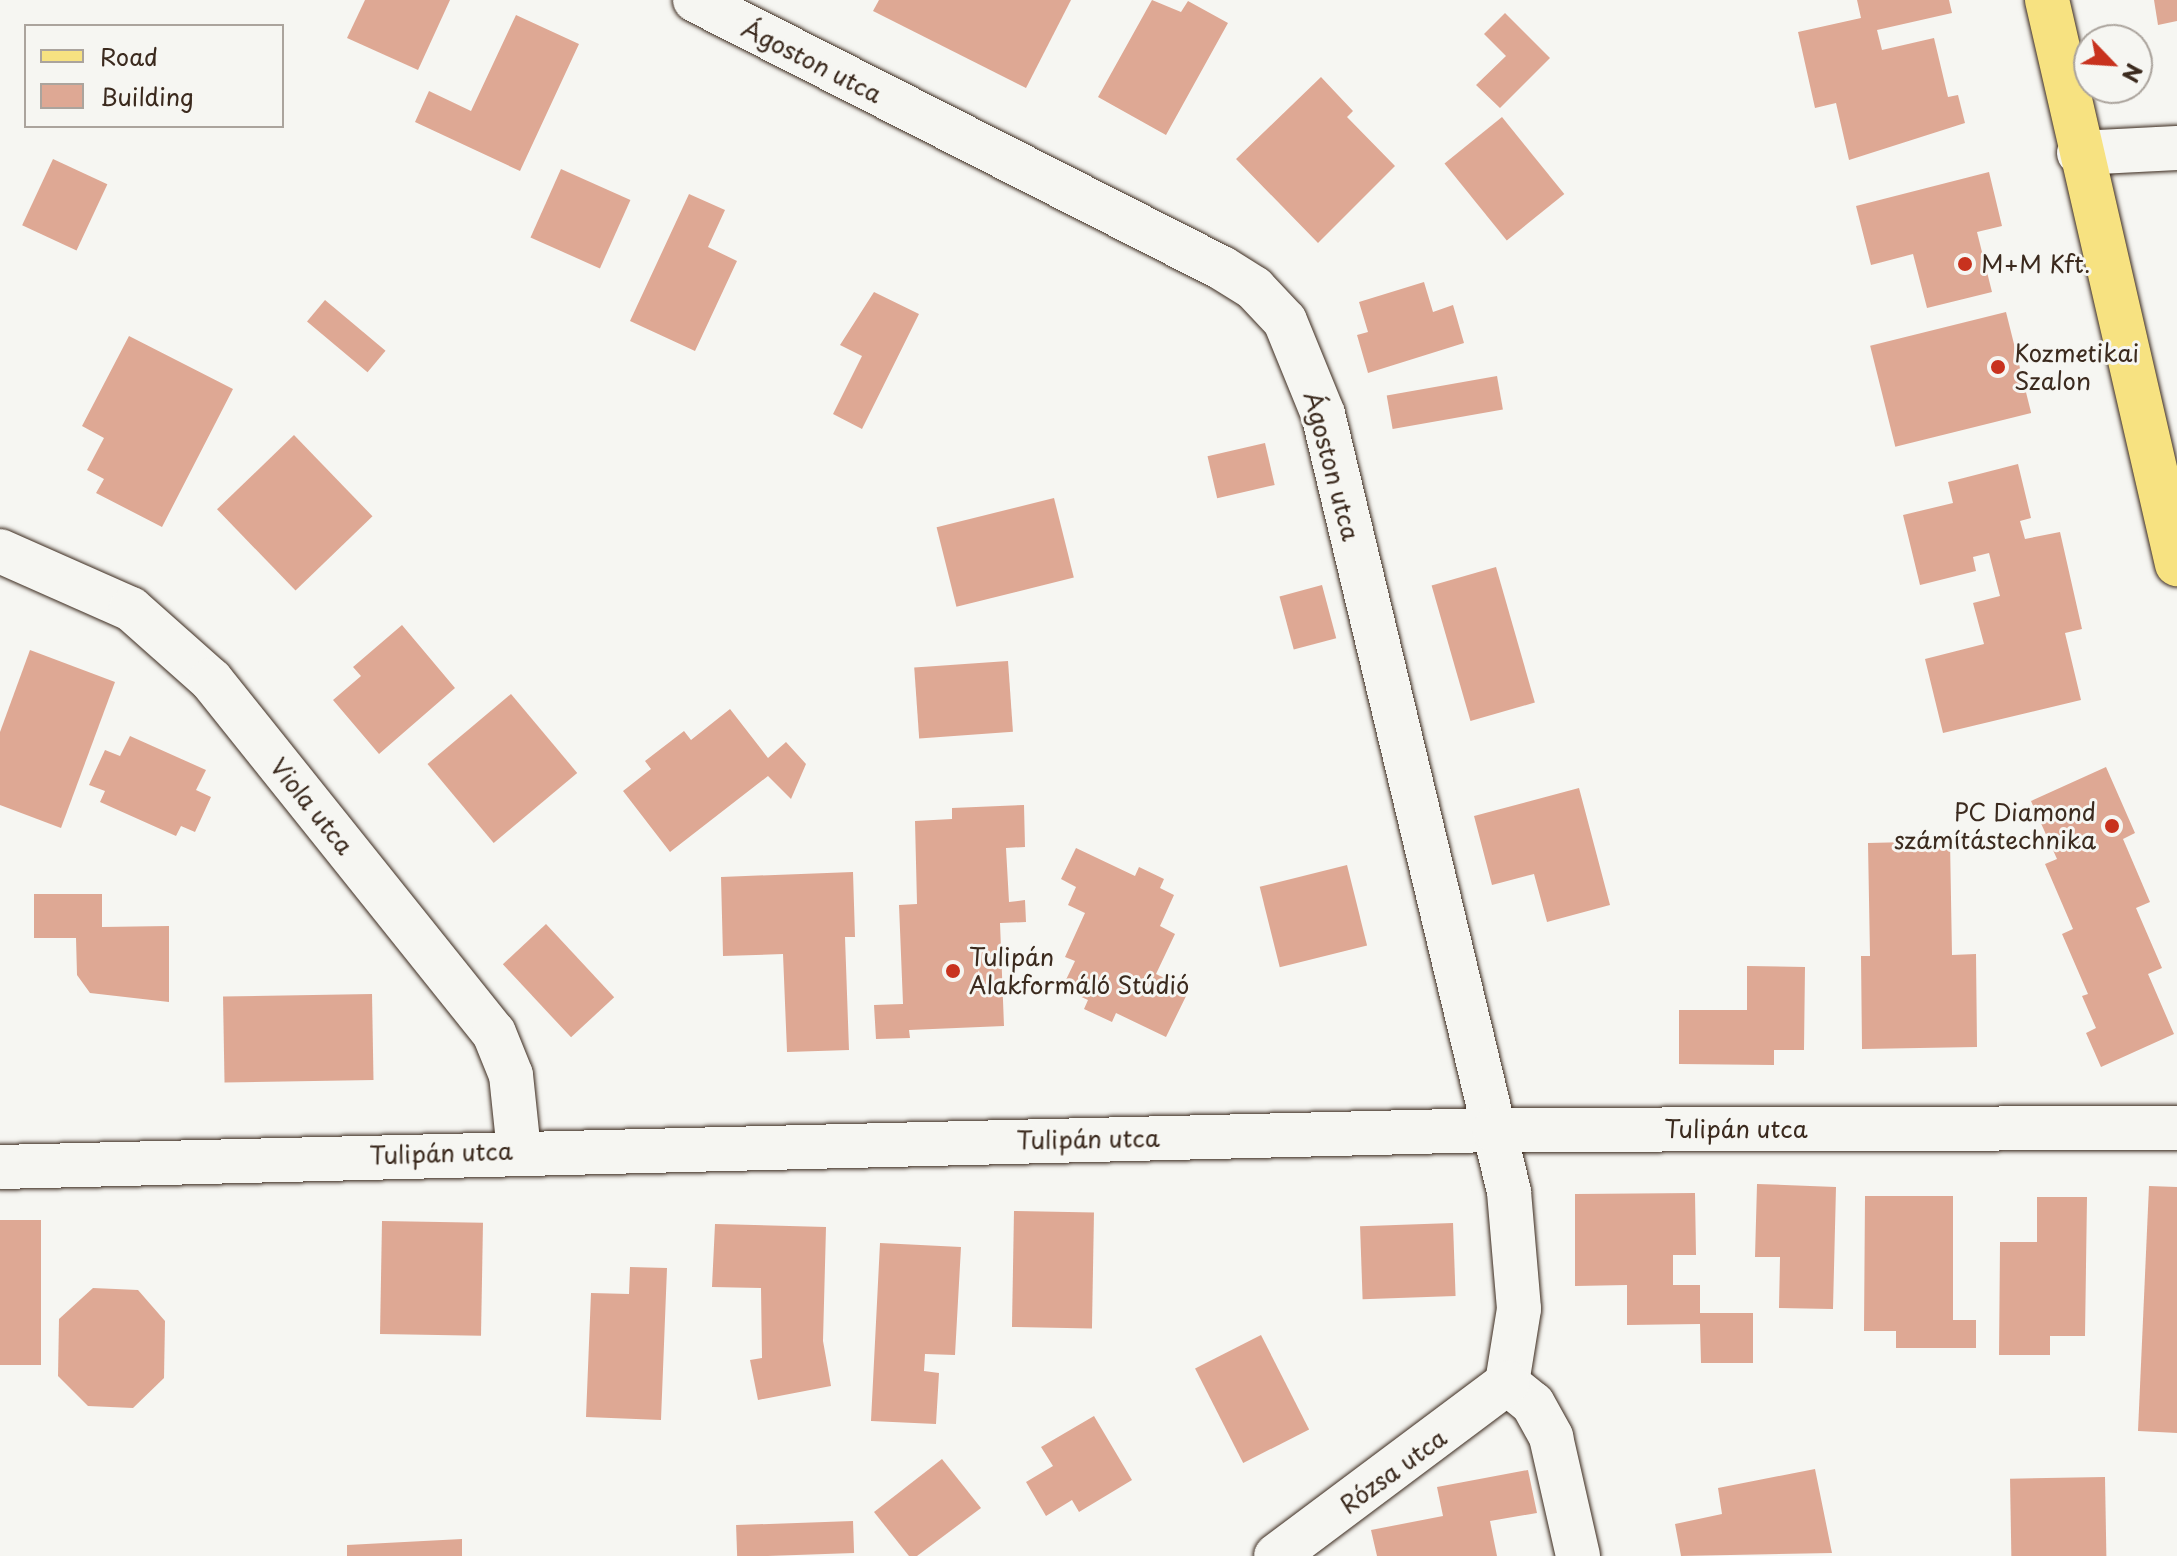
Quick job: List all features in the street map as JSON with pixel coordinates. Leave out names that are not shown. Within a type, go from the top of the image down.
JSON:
[{"type":"main road","points":[[2047,0],[2079,153],[2177,564]]},
{"type":"street","name":"Ágoston utca","points":[[695,0],[1222,268],[1254,288],[1285,321],[1323,414],[1494,1130],[1519,1253],[1519,1309],[1507,1383]]},
{"type":"street","points":[[2079,153],[2177,148]]},
{"type":"street","name":"Viola utca","points":[[0,551],[131,609],[211,680],[494,1033],[511,1075],[519,1151]]},
{"type":"street","name":"Tulipán utca","points":[[0,1167],[519,1151],[1494,1130],[2177,1128]]},
{"type":"street","points":[[1507,1383],[1533,1404],[1551,1437],[1578,1556]]},
{"type":"street","name":"Rózsa utca","points":[[1276,1556],[1507,1383]]},
{"type":"building","points":[[365,0],[450,0],[418,70],[347,38]]},
{"type":"building","points":[[879,0],[1071,0],[1026,88],[873,11]]},
{"type":"building","points":[[1152,0],[1181,12],[1188,1],[1228,23],[1166,135],[1098,97]]},
{"type":"building","points":[[1857,0],[1949,0],[1952,13],[1877,30],[1882,50],[1934,38],[1948,97],[1958,95],[1965,123],[1849,160],[1836,103],[1815,108],[1798,32],[1861,18]]},
{"type":"building","points":[[2154,0],[2177,0],[2177,21],[2158,25]]},
{"type":"building","points":[[1505,13],[1550,58],[1500,108],[1476,85],[1506,56],[1484,34]]},
{"type":"building","points":[[516,15],[579,44],[520,171],[415,122],[429,91],[471,111]]},
{"type":"building","points":[[1321,77],[1353,111],[1347,117],[1395,166],[1318,243],[1236,159]]},
{"type":"building","points":[[1502,117],[1564,194],[1507,241],[1444,164]]},
{"type":"building","points":[[53,159],[107,184],[77,251],[22,225]]},
{"type":"building","points":[[561,169],[630,200],[600,268],[530,238]]},
{"type":"building","points":[[1989,172],[2002,226],[1977,232],[1992,292],[1927,308],[1913,254],[1871,265],[1856,206]]},
{"type":"building","points":[[689,194],[725,210],[708,247],[737,261],[695,351],[630,321]]},
{"type":"building","points":[[1424,282],[1433,312],[1453,305],[1464,343],[1368,373],[1357,335],[1368,332],[1359,302]]},
{"type":"building","points":[[874,292],[919,314],[862,429],[833,414],[862,356],[840,345]]},
{"type":"building","points":[[325,300],[386,351],[368,372],[307,321]]},
{"type":"building","points":[[2006,312],[2031,413],[1895,447],[1870,346]]},
{"type":"building","points":[[129,336],[233,389],[162,527],[96,493],[104,479],[87,470],[104,438],[82,426]]},
{"type":"building","points":[[1497,376],[1503,409],[1393,429],[1387,395]]},
{"type":"building","points":[[294,435],[372,516],[296,591],[217,509]]},
{"type":"building","points":[[1265,443],[1275,485],[1217,498],[1208,456]]},
{"type":"building","points":[[2018,464],[2031,518],[2020,521],[2025,539],[2060,532],[2082,629],[2065,633],[2081,700],[1943,733],[1925,659],[1984,644],[1973,603],[2000,596],[1989,553],[1973,557],[1976,571],[1920,585],[1903,515],[1953,503],[1948,482]]},
{"type":"building","points":[[1054,498],[1074,578],[956,607],[937,527]]},
{"type":"building","points":[[1496,567],[1535,703],[1470,721],[1432,585]]},
{"type":"building","points":[[1322,585],[1336,638],[1294,650],[1279,596]]},
{"type":"building","points":[[402,625],[455,688],[379,754],[333,700],[361,676],[353,667]]},
{"type":"building","points":[[30,650],[115,682],[61,828],[0,805],[0,732]]},
{"type":"building","points":[[1008,661],[1013,732],[919,738],[914,668]]},
{"type":"building","points":[[511,694],[577,773],[494,843],[428,764]]},
{"type":"building","points":[[730,709],[768,758],[786,742],[806,764],[791,799],[768,776],[670,852],[623,791],[651,769],[645,761],[684,731],[691,740]]},
{"type":"building","points":[[130,736],[206,770],[196,790],[211,797],[195,832],[181,826],[176,836],[100,802],[105,791],[89,785],[105,750],[120,756]]},
{"type":"building","points":[[2106,767],[2135,833],[2123,839],[2150,902],[2136,908],[2162,968],[2148,974],[2174,1034],[2101,1067],[2086,1033],[2096,1028],[2082,996],[2088,994],[2062,934],[2073,929],[2045,864],[2057,859],[2031,801]]},
{"type":"building","points":[[1579,788],[1610,905],[1547,922],[1534,874],[1492,885],[1474,816]]},
{"type":"building","points":[[1024,805],[1025,847],[1006,848],[1009,902],[1025,900],[1026,922],[1000,923],[1004,1026],[909,1030],[910,1038],[876,1039],[874,1005],[903,1004],[899,905],[917,904],[915,821],[952,819],[952,808]]},
{"type":"building","points":[[1950,841],[1952,955],[1976,954],[1977,1047],[1862,1049],[1861,956],[1870,956],[1868,843]]},
{"type":"building","points":[[1076,848],[1135,876],[1139,867],[1164,879],[1160,888],[1174,895],[1160,926],[1175,934],[1156,974],[1189,990],[1166,1037],[1116,1013],[1112,1022],[1084,1009],[1088,1000],[1062,988],[1075,961],[1065,957],[1085,913],[1068,905],[1076,887],[1061,879]]},
{"type":"building","points":[[1347,865],[1367,946],[1280,967],[1260,887]]},
{"type":"building","points":[[853,872],[855,937],[845,937],[849,1050],[787,1052],[783,954],[723,956],[721,877]]},
{"type":"building","points":[[34,894],[102,894],[102,927],[169,926],[169,1002],[90,993],[77,975],[76,938],[34,938]]},
{"type":"building","points":[[546,924],[614,997],[571,1037],[503,964]]},
{"type":"building","points":[[1747,966],[1805,967],[1804,1050],[1774,1050],[1774,1065],[1679,1064],[1679,1010],[1747,1010]]},
{"type":"building","points":[[372,994],[374,1080],[225,1083],[223,997]]},
{"type":"building","points":[[1757,1184],[1836,1187],[1833,1309],[1779,1308],[1780,1257],[1755,1257]]},
{"type":"building","points":[[2149,1186],[2177,1187],[2177,1433],[2138,1431]]},
{"type":"building","points":[[1695,1193],[1696,1255],[1673,1255],[1673,1285],[1700,1285],[1700,1313],[1753,1313],[1753,1363],[1701,1363],[1700,1324],[1627,1325],[1627,1285],[1575,1286],[1575,1194]]},
{"type":"building","points":[[1865,1196],[1953,1196],[1953,1320],[1976,1320],[1976,1348],[1896,1348],[1896,1331],[1864,1331]]},
{"type":"building","points":[[2037,1197],[2087,1197],[2085,1336],[2050,1336],[2050,1355],[1999,1355],[2000,1242],[2037,1242]]},
{"type":"building","points":[[1014,1211],[1094,1212],[1092,1328],[1012,1327]]},
{"type":"building","points":[[0,1220],[41,1220],[41,1365],[0,1365]]},
{"type":"building","points":[[382,1221],[483,1223],[481,1336],[380,1334]]},
{"type":"building","points":[[1453,1223],[1456,1296],[1363,1299],[1360,1226]]},
{"type":"building","points":[[715,1224],[826,1227],[823,1341],[831,1386],[758,1400],[750,1360],[762,1358],[761,1288],[712,1287]]},
{"type":"building","points":[[880,1243],[961,1247],[955,1355],[925,1354],[924,1371],[939,1373],[936,1424],[871,1421]]},
{"type":"building","points":[[630,1267],[667,1268],[661,1420],[586,1417],[591,1293],[629,1294]]},
{"type":"building","points":[[93,1288],[138,1290],[165,1321],[164,1378],[133,1408],[88,1406],[58,1376],[59,1319]]},
{"type":"building","points":[[1261,1335],[1309,1429],[1243,1463],[1195,1369]]},
{"type":"building","points":[[1094,1416],[1132,1480],[1079,1512],[1072,1500],[1046,1516],[1026,1482],[1053,1466],[1041,1447]]},
{"type":"building","points":[[942,1459],[981,1508],[917,1556],[909,1556],[874,1512]]},
{"type":"building","points":[[1815,1469],[1832,1553],[1681,1556],[1675,1524],[1722,1514],[1718,1488]]},
{"type":"building","points":[[1528,1470],[1537,1513],[1490,1521],[1497,1556],[1377,1556],[1371,1530],[1443,1516],[1437,1487]]},
{"type":"building","points":[[2105,1477],[2106,1556],[2011,1556],[2010,1479]]},
{"type":"building","points":[[853,1521],[854,1553],[737,1556],[736,1525]]},
{"type":"building","points":[[462,1539],[462,1556],[347,1556],[347,1545]]},
{"type":"place","name":"M+M Kft.","points":[[1965,264]]},
{"type":"place","name":"Kozmetikai Szalon","points":[[1998,367]]},
{"type":"place","name":"PC Diamond számítástechnika","points":[[2112,826]]},
{"type":"place","name":"Tulipán Alakformáló Stúdió","points":[[953,971]]}]
